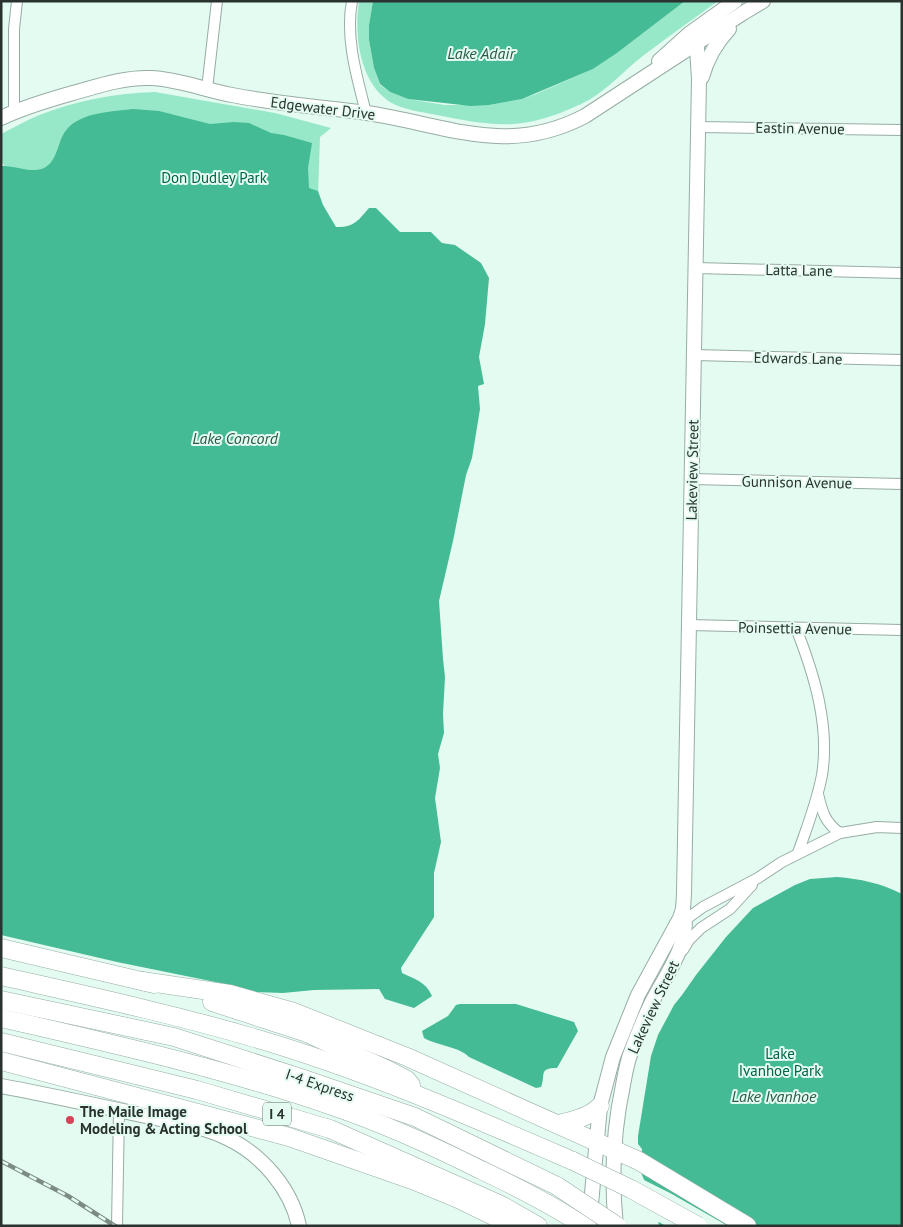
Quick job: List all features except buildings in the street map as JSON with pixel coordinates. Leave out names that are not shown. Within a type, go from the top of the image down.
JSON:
[{"type":"highway","points":[[1,948],[142,981],[224,1005],[307,1033],[407,1080],[422,1096]]},
{"type":"highway","points":[[1,976],[153,1011],[252,1037],[422,1096],[573,1161],[631,1189],[698,1226]]},
{"type":"highway","points":[[142,981],[230,994],[290,1011],[407,1057],[639,1161],[746,1226]]},
{"type":"highway","name":"I-4 Express","points":[[1,1000],[174,1038],[304,1078],[415,1117],[557,1186],[617,1226]]},
{"type":"highway","name":"I-4 Express","points":[[1,1018],[221,1072],[335,1107],[405,1134],[550,1204],[584,1226]]},
{"type":"highway","name":"I 4","points":[[1,1042],[197,1090],[330,1129],[501,1205],[538,1226]]},
{"type":"highway","points":[[1,1061],[94,1084],[122,1102]]},
{"type":"highway","points":[[1,1073],[92,1091],[122,1102],[288,1137],[352,1158],[441,1192],[514,1226]]},
{"type":"highway","points":[[558,1124],[589,1114],[600,1106]]},
{"type":"street","points":[[7,115],[17,1]]},
{"type":"street","points":[[207,89],[218,1]]},
{"type":"street","points":[[352,1],[350,40],[366,113]]},
{"type":"street","name":"Edgewater Drive","points":[[7,115],[82,90],[129,79],[156,78],[250,98],[366,113],[484,136],[525,136],[553,130],[577,121],[636,82],[658,70],[734,1]]},
{"type":"street","name":"Edgewater Drive","points":[[692,39],[763,1]]},
{"type":"street","points":[[699,92],[705,64],[717,41],[745,12]]},
{"type":"street","name":"Lakeview Street","points":[[617,1226],[614,1208],[614,1150],[617,1116],[631,1052],[650,1006],[672,967],[682,941],[699,92],[698,54],[692,39]]},
{"type":"street","name":"Eastin Avenue","points":[[698,127],[902,130]]},
{"type":"street","name":"Latta Lane","points":[[696,268],[902,273]]},
{"type":"street","name":"Edwards Lane","points":[[694,355],[902,360]]},
{"type":"street","name":"Gunnison Avenue","points":[[692,479],[902,484]]},
{"type":"street","name":"Poinsettia Avenue","points":[[689,625],[902,630]]},
{"type":"street","points":[[796,628],[812,672],[818,697],[824,747],[818,793],[798,853]]},
{"type":"street","points":[[818,793],[823,814],[831,827],[840,833]]},
{"type":"street","points":[[681,919],[758,878],[798,853],[840,833],[877,827],[902,828]]},
{"type":"street","points":[[672,967],[689,940],[701,928],[730,909],[758,878]]},
{"type":"street","name":"Lakeview Street","points":[[589,1226],[600,1106],[613,1057],[631,1011],[646,980],[681,919]]},
{"type":"street","points":[[1,1086],[122,1102],[226,1137],[246,1149],[260,1161],[288,1194],[299,1226]]},
{"type":"street","points":[[117,1226],[122,1102]]},
{"type":"green space","points":[[359,1],[373,1],[369,25],[369,40],[374,68],[380,85],[390,92],[408,99],[445,105],[489,105],[522,99],[593,69],[685,1],[718,1],[644,55],[606,88],[581,104],[561,113],[526,123],[494,124],[407,109],[395,105],[380,93],[371,82],[361,56],[357,28]]},
{"type":"green space","name":"Don Dudley Park","points":[[155,92],[275,113],[331,128],[320,137],[316,254],[11,182],[1,159],[1,134],[37,116],[80,102],[125,94]]},
{"type":"water","name":"Lake Adair","points":[[373,1],[685,1],[593,69],[522,99],[471,106],[408,99],[390,92],[380,84],[374,68],[369,40],[369,25]]},
{"type":"water","name":"Lake Concord","points":[[133,109],[159,111],[210,124],[249,123],[271,133],[312,143],[308,168],[309,188],[318,191],[323,205],[336,227],[351,225],[369,208],[376,208],[400,232],[431,232],[442,243],[455,245],[481,263],[489,278],[485,324],[479,357],[484,384],[478,386],[480,409],[472,458],[466,475],[439,601],[445,677],[444,733],[438,754],[440,768],[435,798],[441,842],[434,873],[434,917],[401,968],[402,973],[416,979],[427,987],[432,996],[414,1008],[385,999],[379,989],[314,990],[283,993],[171,989],[1,940],[1,166],[28,170],[44,168],[54,158],[63,135],[76,122],[94,114]]},
{"type":"water","name":"Lake Ivanhoe","points":[[837,877],[870,882],[902,894],[902,1226],[659,1226],[656,1209],[640,1170],[642,1149],[638,1144],[651,1056],[658,1035],[674,1005],[696,975],[726,937],[753,908],[810,879]]},
{"type":"water","points":[[516,1004],[574,1022],[578,1031],[557,1068],[547,1069],[544,1073],[541,1087],[536,1088],[469,1057],[454,1048],[424,1038],[422,1031],[448,1016],[456,1005]]},
{"type":"pier","points":[[1,935],[269,995],[170,992],[1,943]]},
{"type":"pier","points":[[640,1178],[728,1226],[666,1226],[655,1220],[654,1210]]},
{"type":"railway","points":[[1,1161],[68,1196],[115,1226]]},
{"type":"place","name":"The Maile Image Modeling & Acting School","points":[[70,1120]]},
{"type":"park label","name":"Lake Ivanhoe Park","points":[[780,1062]]}]
